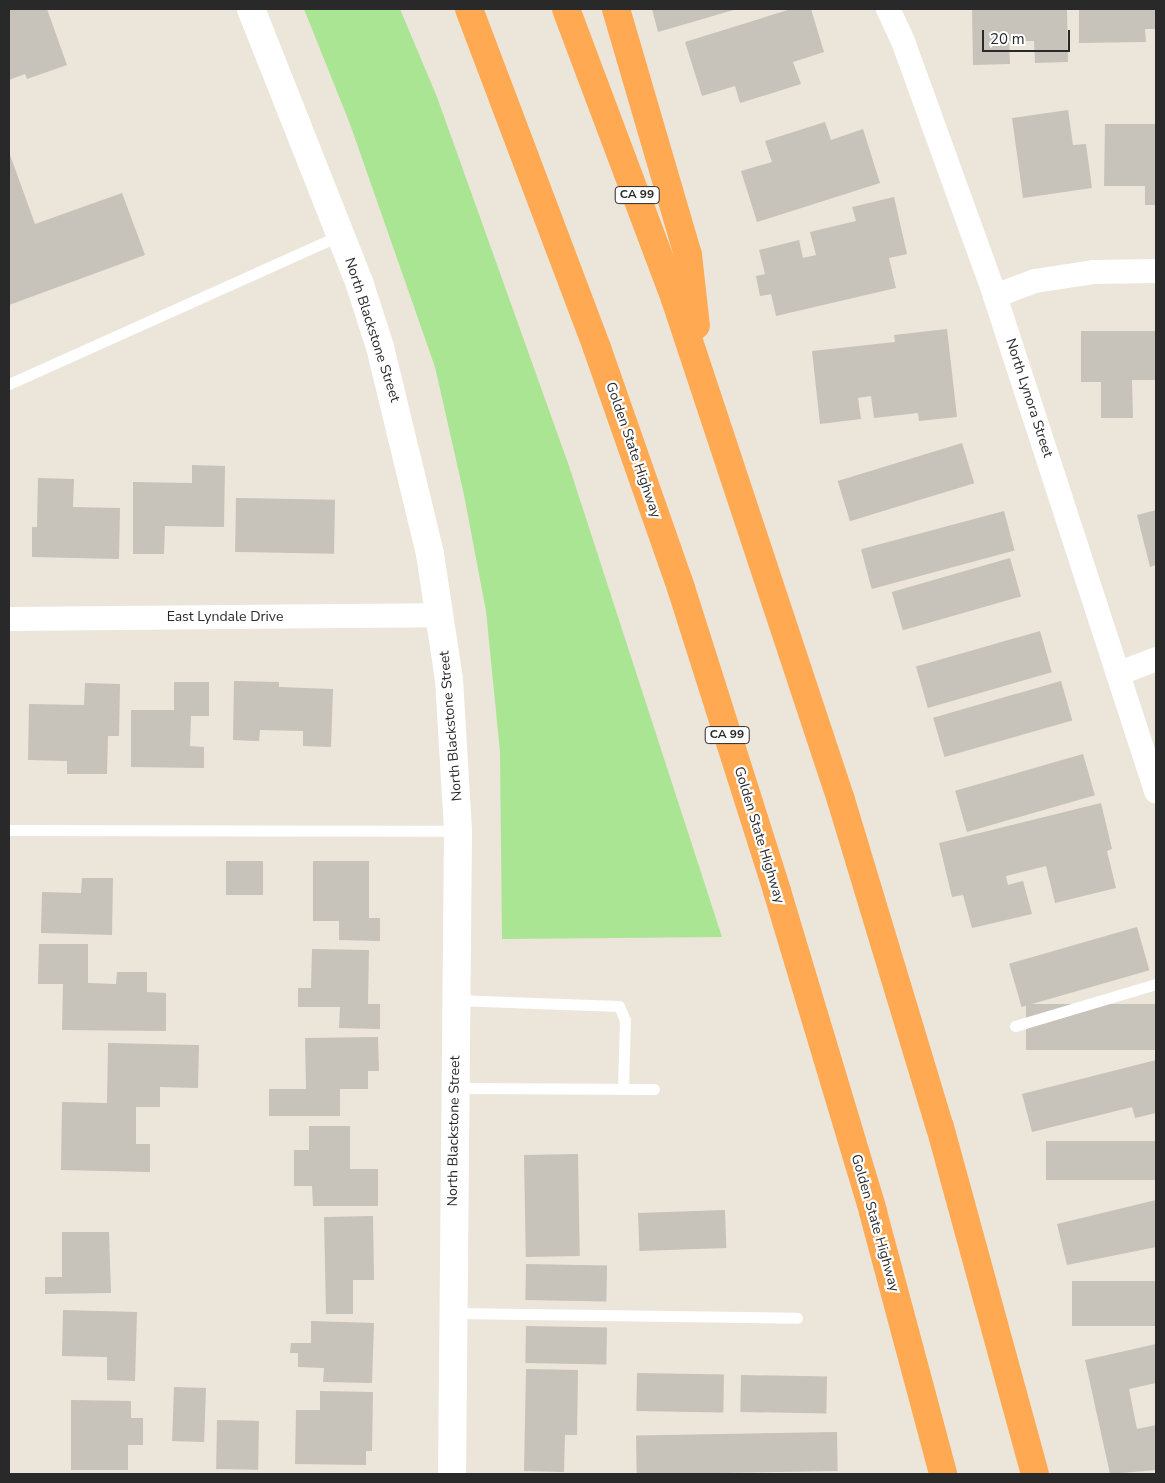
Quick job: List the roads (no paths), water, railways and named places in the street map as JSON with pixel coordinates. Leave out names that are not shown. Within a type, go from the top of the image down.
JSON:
[{"type":"highway","name":"Golden State Highway","points":[[469,9],[594,339],[681,588],[777,891],[873,1212],[943,1474]]},
{"type":"highway","name":"CA 99","points":[[566,9],[703,382],[841,800],[940,1128],[1035,1474]]},
{"type":"highway","points":[[616,9],[688,256],[703,382]]},
{"type":"main road","name":"North Blackstone Street","points":[[251,9],[360,285],[393,391],[428,545],[440,615],[455,738],[458,831],[452,1474]]},
{"type":"street","name":"North Lynora Street","points":[[888,9],[904,44],[995,296],[1120,673],[1156,791]]},
{"type":"street","points":[[995,296],[1035,281],[1085,274],[1156,271]]},
{"type":"street","name":"East Lyndale Drive","points":[[9,619],[440,615]]},
{"type":"street","points":[[1120,673],[1156,659]]},
{"type":"lane","points":[[9,384],[340,235]]},
{"type":"lane","points":[[9,830],[458,831]]},
{"type":"lane","points":[[1015,1026],[1156,984]]},
{"type":"lane","points":[[455,1000],[619,1006],[625,1020],[623,1089]]},
{"type":"lane","points":[[455,1088],[654,1090]]},
{"type":"lane","points":[[453,1313],[797,1318]]}]
